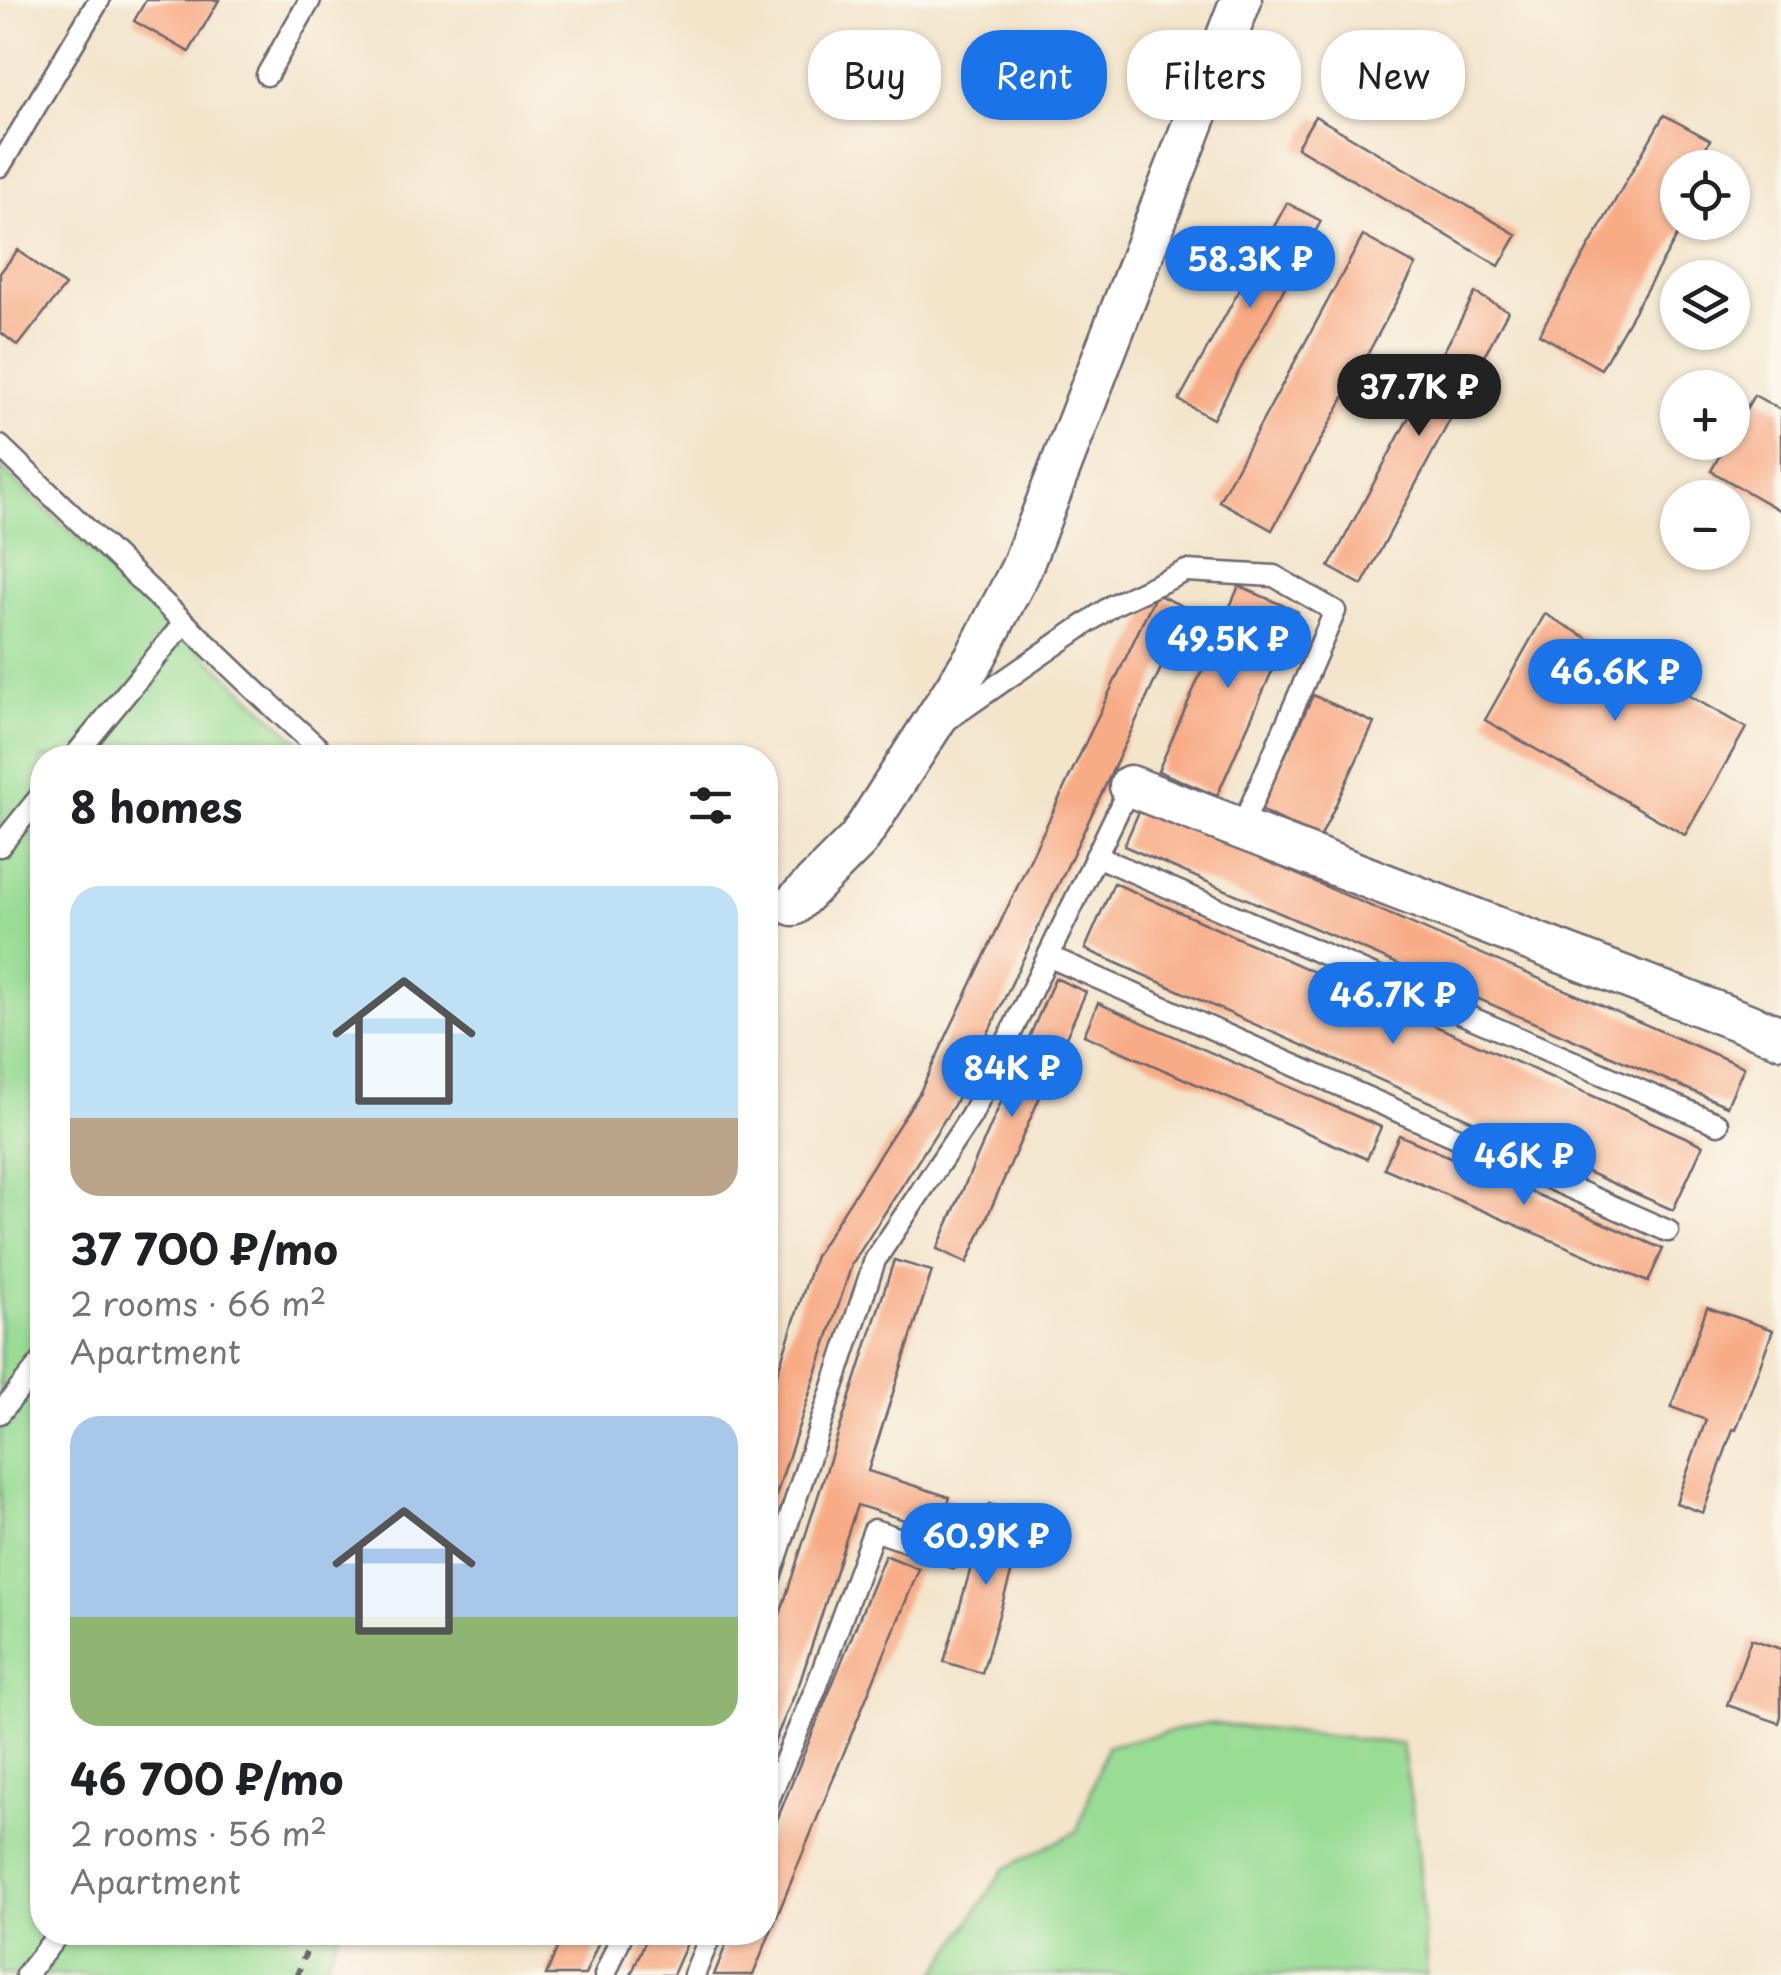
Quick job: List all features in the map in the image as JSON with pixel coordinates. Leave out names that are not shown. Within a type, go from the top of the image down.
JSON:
[{"type":"street","points":[[793,906],[858,840],[976,656],[1021,569],[1241,0]]},
{"type":"street","points":[[1130,786],[1781,1036]]},
{"type":"lane","points":[[0,166],[99,0]]},
{"type":"lane","points":[[267,74],[310,0]]},
{"type":"lane","points":[[0,446],[315,745]]},
{"type":"lane","points":[[924,736],[1113,605],[1186,571],[1274,576],[1336,612],[1241,829]]},
{"type":"lane","points":[[84,745],[184,623]]},
{"type":"lane","points":[[778,1553],[875,1260],[971,1116],[1130,786]]},
{"type":"lane","points":[[0,846],[30,809]]},
{"type":"lane","points":[[1096,856],[1718,1124]]},
{"type":"lane","points":[[1048,956],[1668,1231]]},
{"type":"lane","points":[[0,1413],[30,1376]]},
{"type":"lane","points":[[778,1777],[816,1688],[874,1530],[953,1556]]},
{"type":"lane","points":[[26,1975],[50,1945]]},
{"type":"lane","points":[[605,1975],[618,1945]]},
{"type":"lane","points":[[694,1975],[707,1945]]},
{"type":"path","points":[[297,1975],[309,1945]]},
{"type":"green space","points":[[0,467],[303,745],[30,745],[30,1945],[334,1945],[321,1975],[0,1975]]},
{"type":"green space","points":[[1207,1723],[1402,1744],[1418,1846],[1427,1975],[935,1975],[1004,1869],[1077,1831],[1107,1746]]},
{"type":"building","points":[[146,0],[219,0],[189,52],[134,21]]},
{"type":"building","points":[[1664,115],[1710,140],[1704,150],[1660,150],[1660,240],[1675,240],[1601,369],[1539,334]]},
{"type":"building","points":[[1315,116],[1517,235],[1499,266],[1297,147]]},
{"type":"building","points":[[1287,203],[1321,221],[1213,419],[1179,400]]},
{"type":"building","points":[[1363,236],[1416,265],[1272,530],[1219,501]]},
{"type":"building","points":[[18,250],[65,286],[18,346],[0,332],[0,273]]},
{"type":"building","points":[[1475,293],[1508,311],[1362,585],[1329,567]]},
{"type":"building","points":[[1754,395],[1781,410],[1781,511],[1750,493],[1750,480],[1727,480],[1711,471],[1717,460],[1750,460],[1750,402]]},
{"type":"building","points":[[1239,586],[1298,612],[1217,796],[1158,771]]},
{"type":"building","points":[[1156,594],[1189,609],[954,1105],[852,1264],[778,1489],[778,1371],[815,1256],[920,1092]]},
{"type":"building","points":[[1545,614],[1746,728],[1685,835],[1485,720]]},
{"type":"building","points":[[1313,695],[1374,723],[1320,838],[1260,810]]},
{"type":"building","points":[[1141,807],[1744,1067],[1727,1106],[1124,846]]},
{"type":"building","points":[[1114,883],[1703,1145],[1673,1210],[1085,949]]},
{"type":"building","points":[[1055,978],[1086,992],[967,1263],[937,1249]]},
{"type":"building","points":[[1098,1003],[1381,1127],[1367,1159],[1084,1035]]},
{"type":"building","points":[[1399,1135],[1663,1249],[1648,1282],[1384,1168]]},
{"type":"building","points":[[894,1260],[932,1271],[868,1471],[950,1497],[939,1531],[857,1505],[800,1682],[778,1733],[778,1621]]},
{"type":"building","points":[[1707,1307],[1773,1330],[1703,1513],[1676,1503],[1706,1420],[1671,1407]]},
{"type":"building","points":[[989,1504],[1028,1515],[982,1673],[944,1662]]},
{"type":"building","points":[[885,1555],[919,1569],[778,1914],[778,1817]]},
{"type":"building","points":[[1751,1639],[1781,1649],[1779,1723],[1727,1705]]},
{"type":"building","points":[[559,1945],[598,1945],[585,1975],[546,1975]]},
{"type":"building","points":[[644,1945],[686,1945],[673,1975],[631,1975]]},
{"type":"building","points":[[726,1945],[765,1945],[753,1975],[714,1975]]}]
